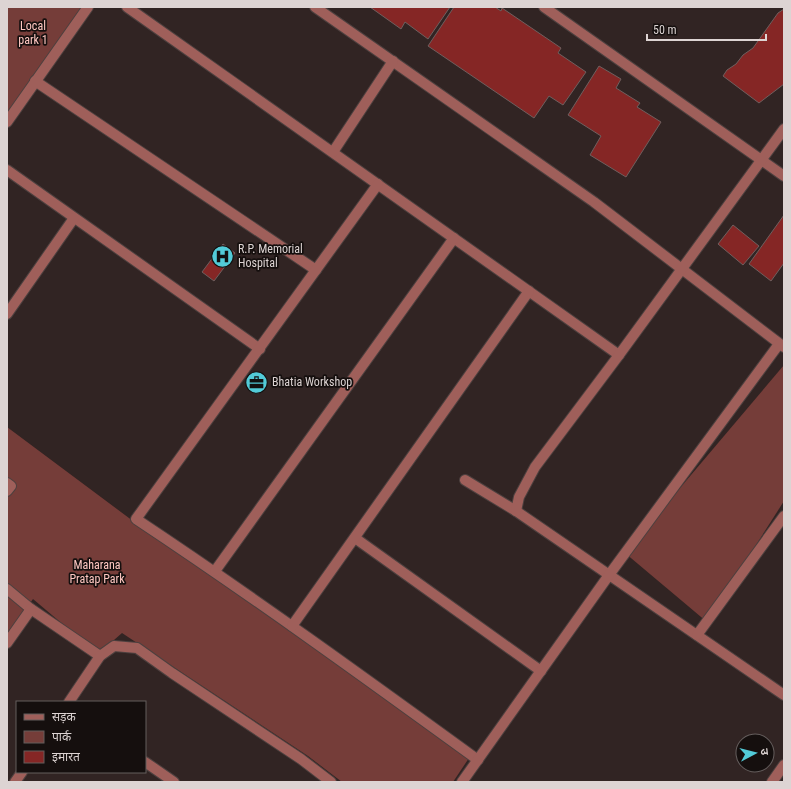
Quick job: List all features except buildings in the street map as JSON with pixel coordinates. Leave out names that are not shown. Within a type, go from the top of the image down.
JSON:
[{"type":"street","points":[[7,122],[88,7]]},
{"type":"street","points":[[315,7],[594,202],[683,268],[782,345],[609,575],[462,782]]},
{"type":"street","points":[[544,7],[784,176]]},
{"type":"street","points":[[133,9],[619,355]]},
{"type":"street","points":[[333,152],[393,61]]},
{"type":"street","points":[[36,81],[316,270]]},
{"type":"street","points":[[516,511],[519,497],[535,467],[762,161],[784,129]]},
{"type":"street","points":[[7,170],[260,349]]},
{"type":"street","points":[[378,184],[136,519],[215,571],[478,760]]},
{"type":"street","points":[[7,314],[74,218]]},
{"type":"street","points":[[215,571],[454,238]]},
{"type":"street","points":[[292,626],[529,291]]},
{"type":"street","points":[[465,480],[516,511],[784,695]]},
{"type":"street","points":[[7,483],[11,486],[7,491]]},
{"type":"street","points":[[697,635],[784,516]]},
{"type":"street","points":[[355,538],[541,671]]},
{"type":"street","points":[[7,589],[31,609],[100,656]]},
{"type":"street","points":[[7,643],[31,609]]},
{"type":"street","points":[[70,701],[100,656],[114,646],[136,648],[301,759],[331,782]]},
{"type":"street","points":[[146,763],[174,782]]},
{"type":"street","points":[[772,782],[784,765]]},
{"type":"green space","name":"Local park 1","points":[[7,7],[83,7],[7,114]]},
{"type":"green space","points":[[784,365],[784,501],[707,622],[625,553]]},
{"type":"green space","name":"Maharana Pratap Park","points":[[7,427],[133,521],[213,574],[469,758],[453,782],[342,782],[308,756],[122,633],[98,654],[33,599],[7,635]]},
{"type":"place","name":"R.P. Memorial Hospital","points":[[222,256]]},
{"type":"place","name":"Bhatia Workshop","points":[[256,382]]}]
